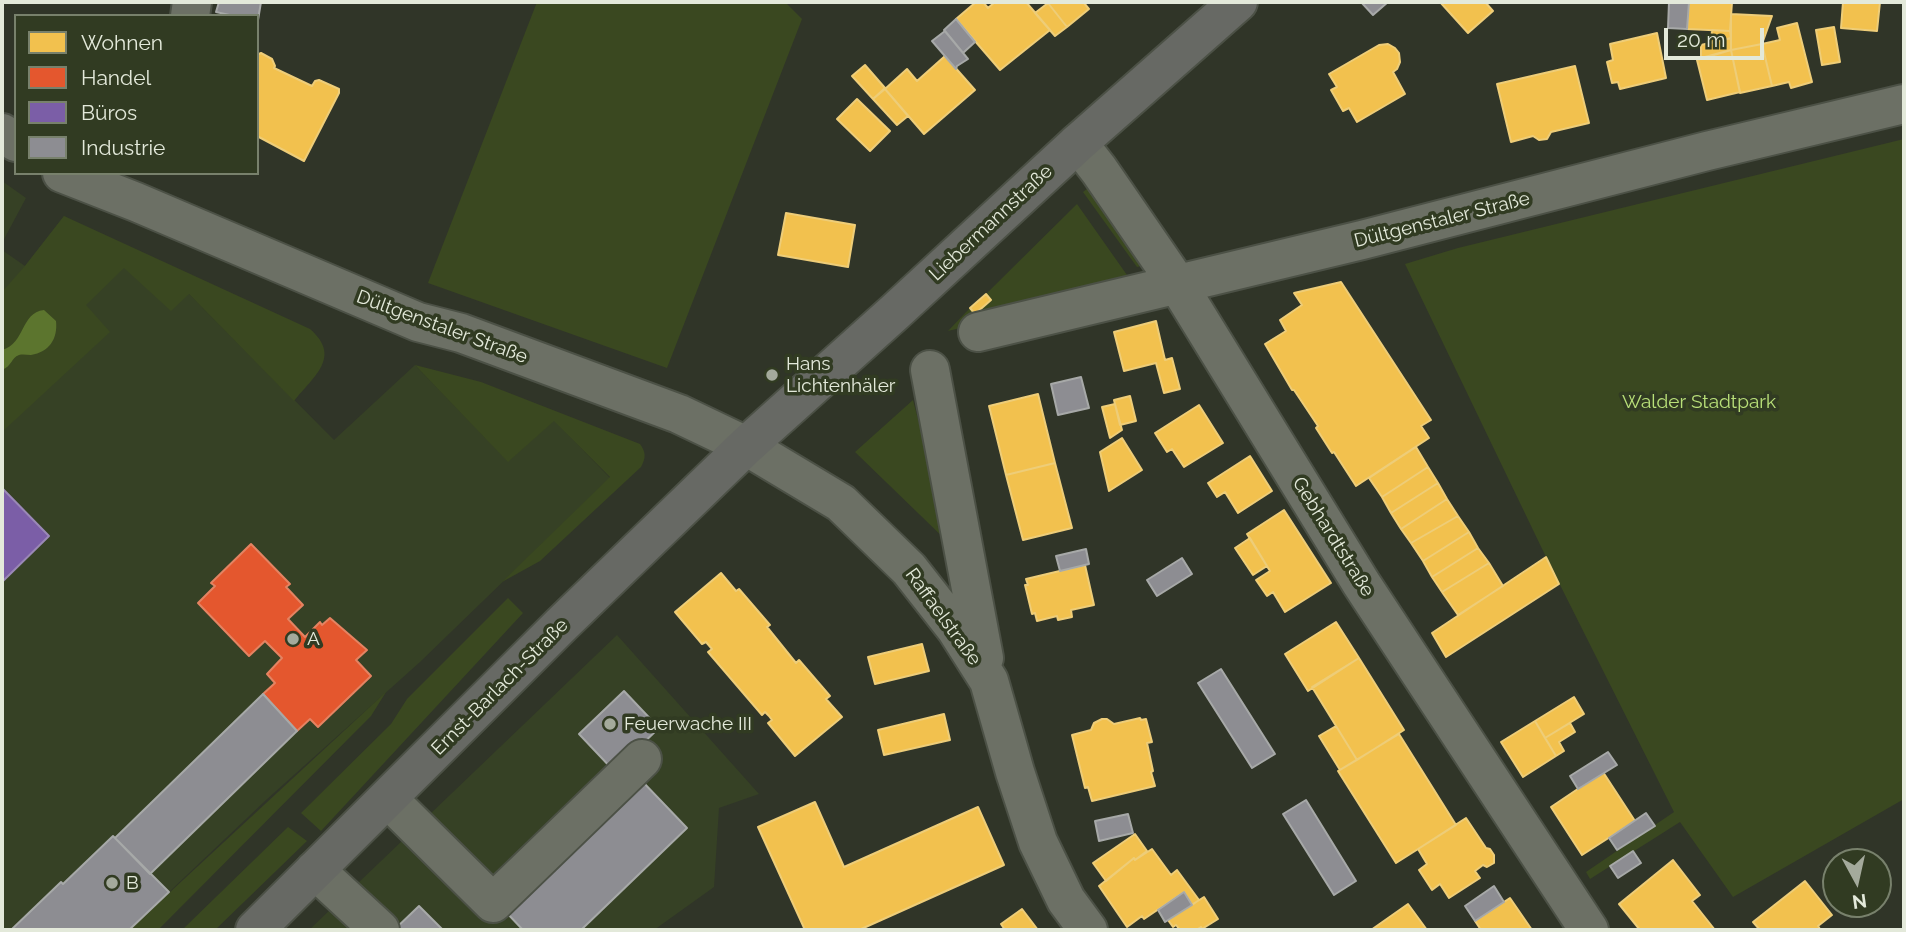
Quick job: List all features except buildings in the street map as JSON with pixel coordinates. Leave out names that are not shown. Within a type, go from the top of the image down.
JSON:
[{"type":"main road","name":"Liebermannstraße","points":[[746,446],[1077,143],[1238,2]]},
{"type":"main road","name":"Ernst-Barlach-Straße","points":[[254,930],[561,625],[746,446]]},
{"type":"street","name":"Dültgenstaler Straße","points":[[978,331],[1178,285],[1904,104]]},
{"type":"street","name":"Gebhardtstraße","points":[[1077,143],[1099,170],[1178,285],[1368,594],[1588,930]]},
{"type":"street","name":"Dültgenstaler Straße","points":[[73,175],[141,188],[418,321],[461,333],[646,401],[746,446]]},
{"type":"street","points":[[930,370],[989,681]]},
{"type":"street","name":"Raffaelstraße","points":[[746,446],[841,503],[909,569],[956,629],[989,681],[1014,772],[1038,842],[1066,900],[1087,930]]},
{"type":"street","points":[[388,799],[494,903],[642,758]]},
{"type":"street","points":[[316,870],[380,930]]},
{"type":"shaded area","points":[[2,181],[26,198],[2,243]]},
{"type":"shaded area","points":[[64,216],[189,294],[334,440],[415,365],[508,461],[554,420],[610,478],[420,662],[266,800],[129,930],[2,930],[2,250],[25,266]]},
{"type":"shaded area","points":[[44,310],[56,321],[51,344],[43,351],[16,356],[2,370],[2,350],[15,341],[26,322],[36,312]]},
{"type":"shaded area","name":"Feuerwache III","points":[[617,635],[759,794],[719,808],[714,887],[654,930],[309,930]]},
{"type":"green space","points":[[537,2],[785,2],[802,19],[667,368],[428,283]]},
{"type":"green space","name":"Walder Stadtpark","points":[[1904,139],[1904,799],[1733,897],[1680,822],[1590,879],[1586,872],[1674,812],[1546,557],[1405,264],[1458,248]]},
{"type":"green space","points":[[1098,180],[1150,264],[1137,267],[1083,192]]},
{"type":"green space","points":[[1077,204],[1134,285],[948,331],[970,308],[975,314],[991,301],[986,294]]},
{"type":"green space","points":[[64,216],[310,329],[324,349],[324,357],[316,375],[294,401],[189,294],[171,311],[124,268],[86,305],[110,332],[2,432],[2,292]]},
{"type":"green space","points":[[415,365],[481,382],[640,444],[644,452],[643,464],[540,561],[502,582],[610,477],[554,421],[508,462]]},
{"type":"green space","points":[[913,400],[951,545],[855,452]]},
{"type":"green space","points":[[508,598],[523,613],[321,831],[301,813],[391,724],[407,699]]},
{"type":"green space","points":[[386,692],[371,716],[158,930],[129,930]]},
{"type":"green space","points":[[288,827],[307,841],[215,930],[182,930]]},
{"type":"place","name":"Hans Lichtenhäler","points":[[772,375]]},
{"type":"place","name":"A","points":[[293,639]]},
{"type":"place","name":"Feuerwache III","points":[[610,724]]},
{"type":"place","name":"B","points":[[112,883]]}]
